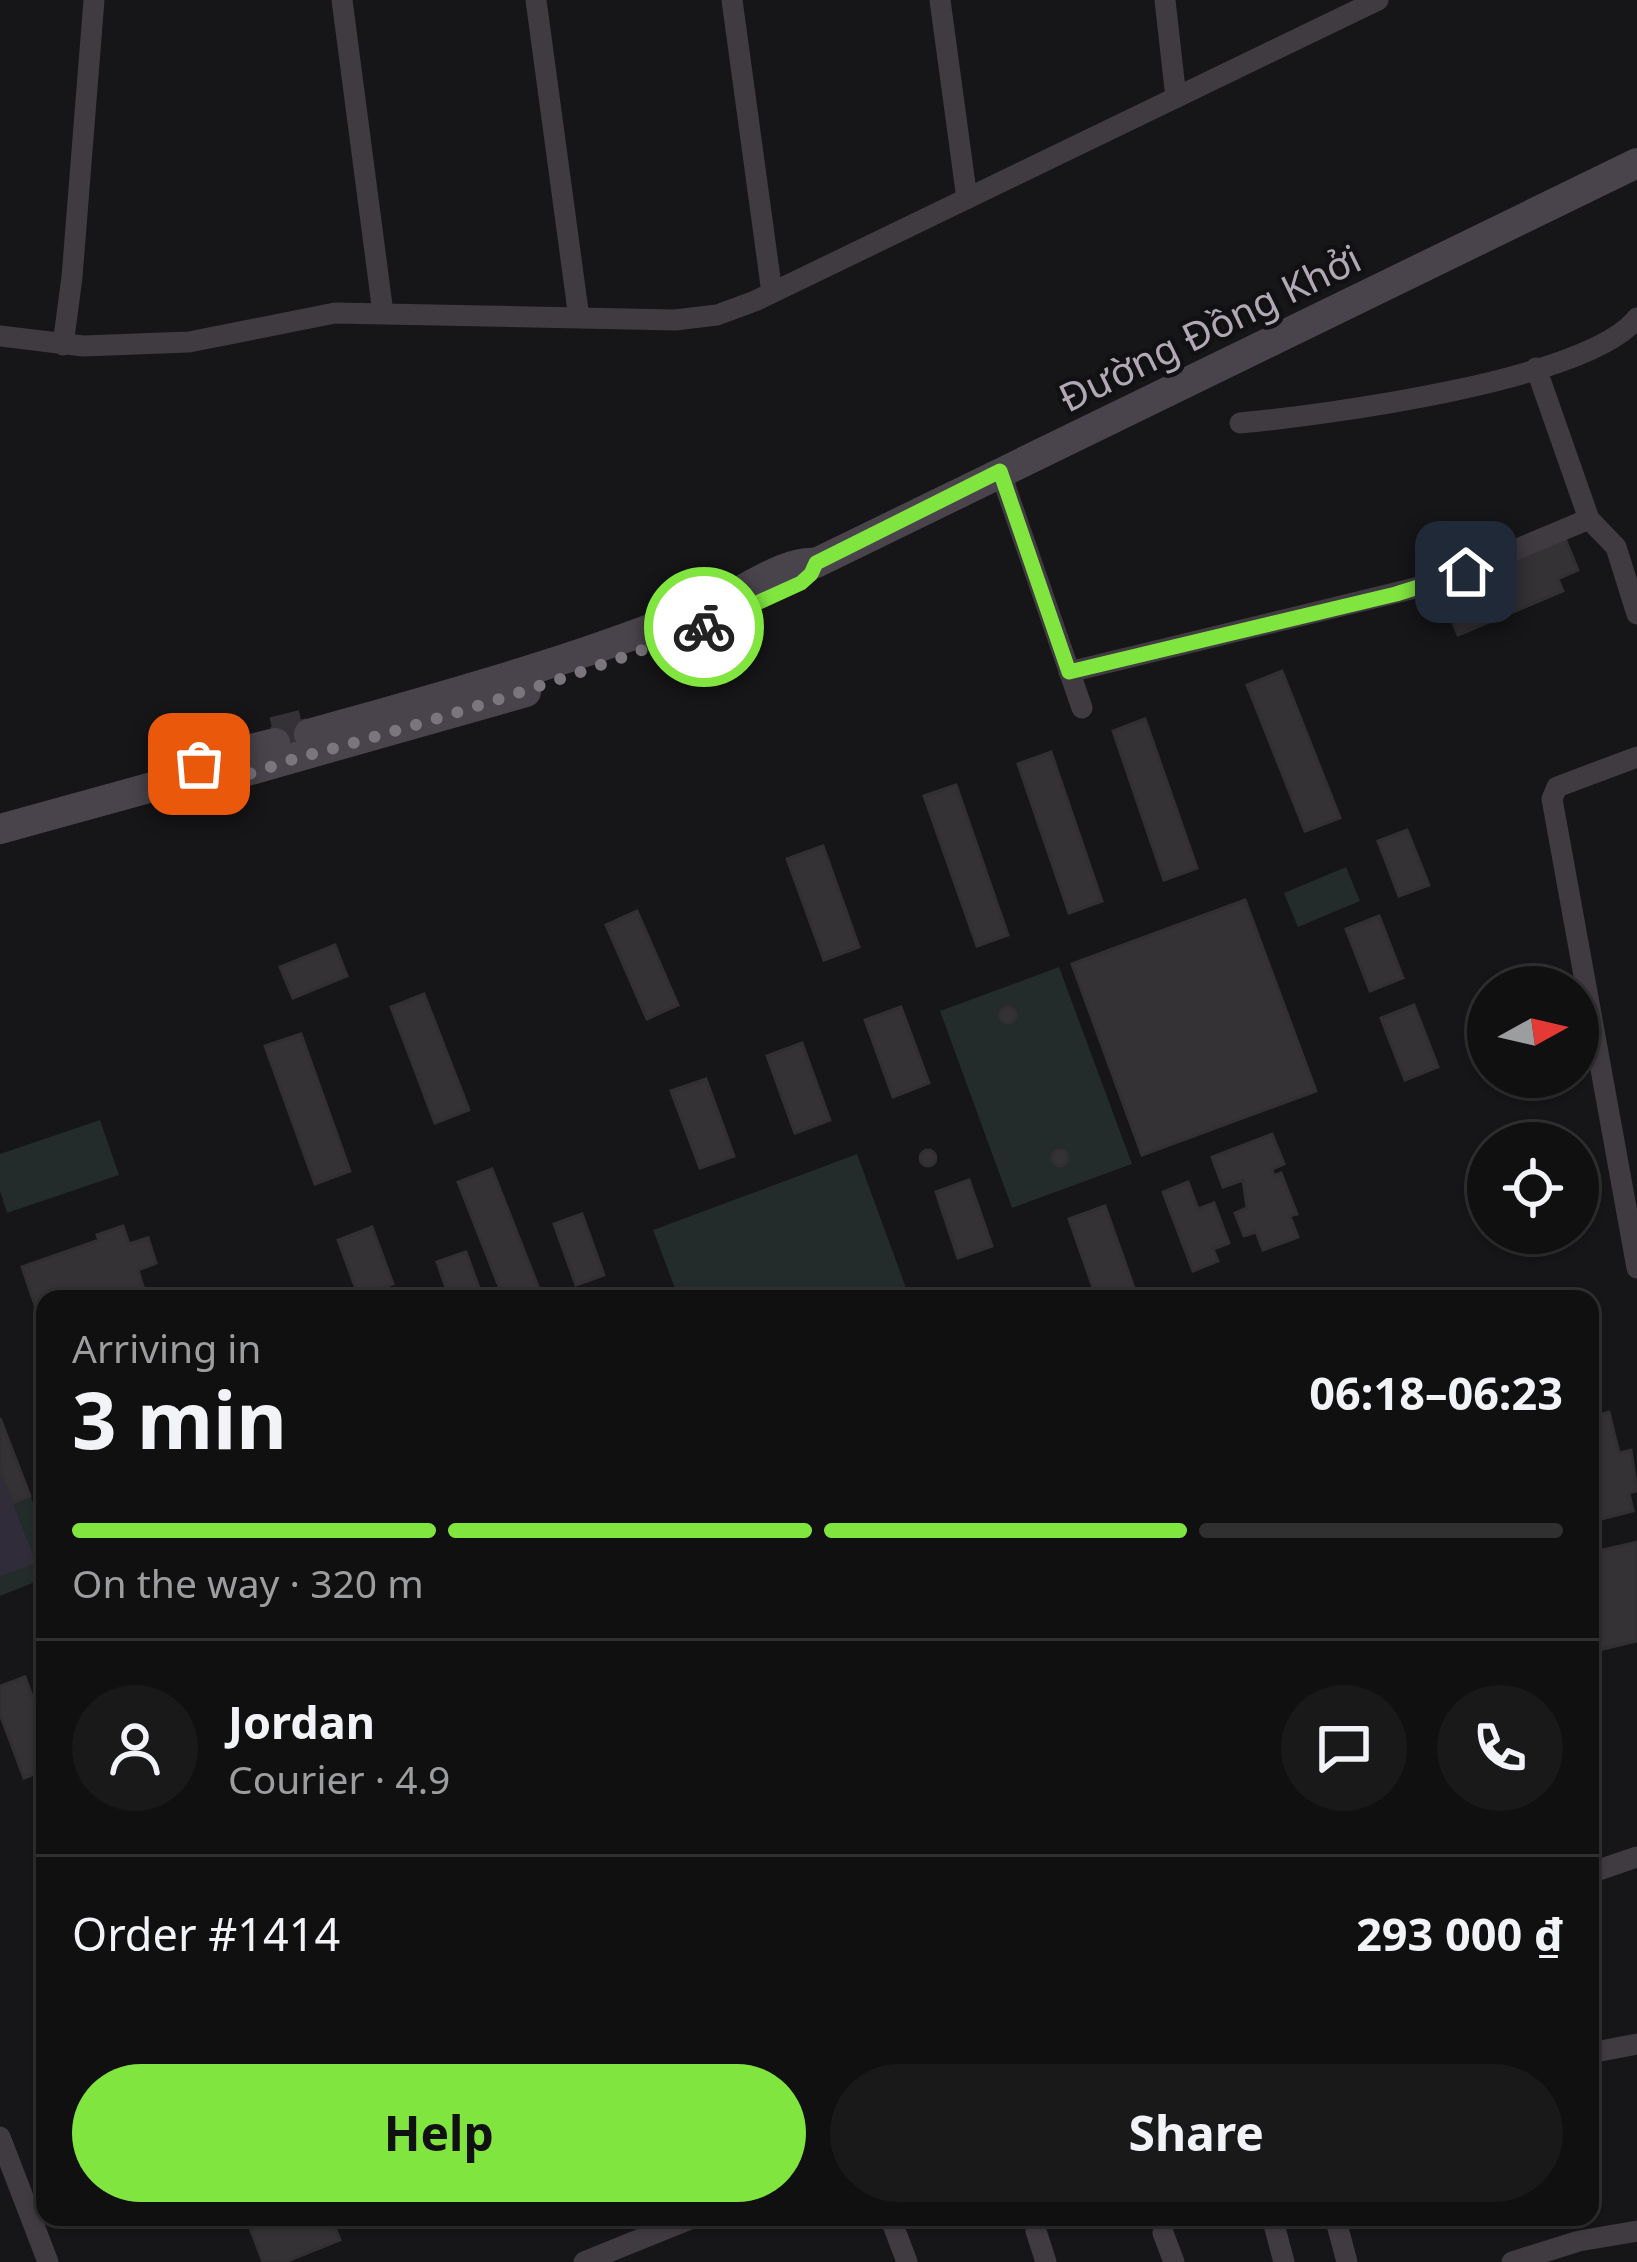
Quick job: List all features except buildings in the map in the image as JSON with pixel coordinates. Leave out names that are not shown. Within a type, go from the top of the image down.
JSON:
[{"type":"main road","name":"Đường Đồng Khởi","points":[[315,729],[396,710],[638,632],[798,564],[816,563],[1637,163]]},
{"type":"main road","name":"Đường Đồng Khởi","points":[[0,829],[185,778],[212,782],[521,693],[726,618],[808,579],[816,563]]},
{"type":"main road","name":"Đường Đồng Khởi","points":[[185,778],[204,761],[266,741]]},
{"type":"street","points":[[63,345],[94,0]]},
{"type":"street","points":[[342,0],[383,313]]},
{"type":"street","points":[[536,0],[579,318]]},
{"type":"street","points":[[732,0],[772,293]]},
{"type":"street","points":[[940,0],[967,199]]},
{"type":"street","points":[[1165,0],[1177,98]]},
{"type":"street","points":[[0,336],[63,345],[189,342],[310,315],[383,313],[704,318],[772,293],[1373,1]]},
{"type":"street","points":[[1240,423],[1348,409],[1536,368],[1571,358],[1633,328]]},
{"type":"street","points":[[1536,368],[1589,519],[1616,547],[1637,614]]},
{"type":"street","points":[[1000,471],[1082,708]]},
{"type":"street","points":[[1069,672],[1436,583],[1589,519]]},
{"type":"street","points":[[1637,758],[1557,788],[1552,800],[1637,1268]]},
{"type":"street","points":[[1599,1870],[1637,1857]]},
{"type":"street","points":[[1599,2051],[1637,2044]]},
{"type":"street","points":[[0,2137],[48,2262]]},
{"type":"street","points":[[584,2262],[673,2226]]},
{"type":"street","points":[[893,2226],[907,2262]]},
{"type":"street","points":[[1274,2226],[1284,2262]]},
{"type":"street","points":[[1337,2226],[1347,2262]]},
{"type":"street","points":[[1036,2231],[1046,2262]]},
{"type":"street","points":[[1518,2261],[1579,2241],[1637,2231]]},
{"type":"street","points":[[1163,2233],[1174,2262]]},
{"type":"shaded area","points":[[1346,867],[1360,901],[1298,927],[1284,893]]},
{"type":"shaded area","points":[[1059,967],[1132,1164],[1012,1208],[940,1011]]},
{"type":"shaded area","points":[[100,1120],[119,1175],[7,1213],[0,1191],[0,1154]]},
{"type":"shaded area","points":[[857,1154],[907,1290],[676,1290],[653,1230]]},
{"type":"shaded area","points":[[0,1418],[36,1511],[36,1582],[0,1596]]},
{"type":"shaded area","points":[[0,1470],[36,1563],[0,1576]]},
{"type":"tunnel","points":[[273,732],[306,724]]},
{"type":"way so far","points":[[199,764],[185,778],[205,783],[280,763],[521,693],[704,627]]},
{"type":"route","points":[[704,627],[801,583],[816,563],[1000,471],[1069,672],[1396,594],[1466,572]]}]
